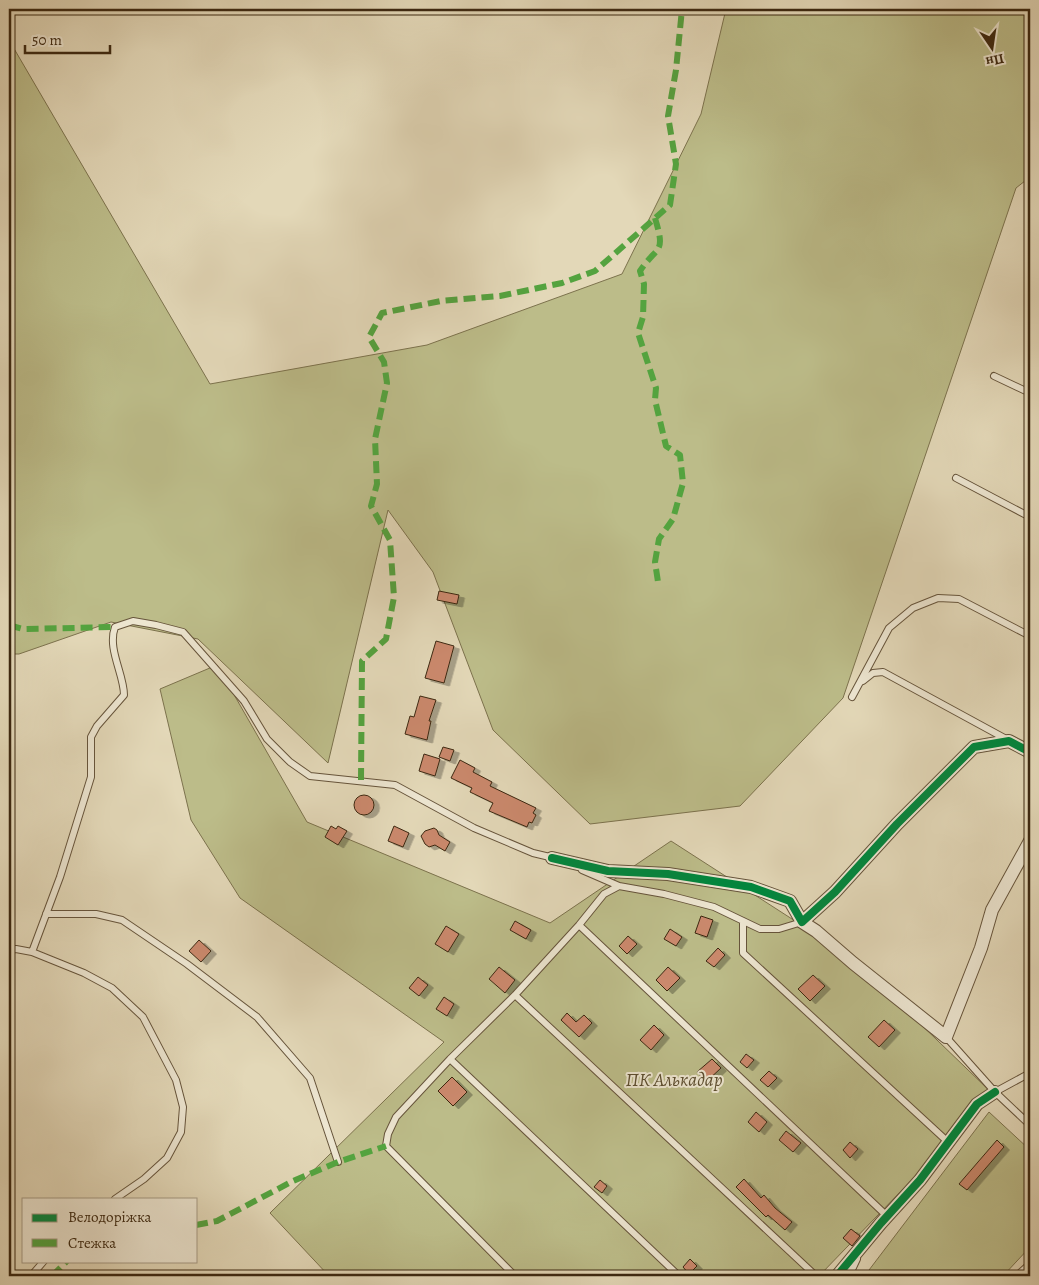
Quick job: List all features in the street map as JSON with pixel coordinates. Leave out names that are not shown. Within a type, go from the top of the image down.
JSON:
[{"type":"street","points":[[802,922],[835,892],[896,824],[974,747],[1009,740],[1030,752]]},
{"type":"street","points":[[552,858],[608,871],[668,874],[751,887],[790,901],[802,922],[816,931],[946,1037],[981,948],[992,910],[1030,841]]},
{"type":"street","points":[[837,1276],[920,1180],[977,1104],[995,1092]]},
{"type":"street","points":[[1021,1276],[1030,1268]]},
{"type":"lane","points":[[994,376],[1030,392]]},
{"type":"lane","points":[[956,478],[1030,517]]},
{"type":"lane","points":[[852,697],[889,628],[913,608],[938,598],[959,599],[1030,636]]},
{"type":"lane","points":[[32,952],[91,777],[90,738],[97,726],[124,696],[124,686],[112,635],[115,628],[133,621],[182,632],[244,701],[267,739],[290,762],[310,776],[395,785],[474,828],[533,853],[552,858],[619,886],[664,894],[714,908],[760,929],[779,929],[802,922]]},
{"type":"lane","points":[[860,683],[873,673],[884,672],[1009,740]]},
{"type":"lane","points":[[515,1276],[386,1146],[388,1134],[396,1117],[450,1059],[515,995],[579,925],[604,894],[619,886]]},
{"type":"lane","points":[[46,914],[96,914],[122,920],[187,964],[257,1017],[310,1078],[338,1162]]},
{"type":"lane","points":[[743,921],[743,953],[948,1142]]},
{"type":"lane","points":[[579,925],[887,1216]]},
{"type":"lane","points":[[9,950],[16,949],[32,952],[84,973],[112,988],[143,1017],[176,1080],[183,1106],[181,1132],[166,1158],[144,1179],[116,1198]]},
{"type":"lane","points":[[515,995],[816,1276]]},
{"type":"lane","points":[[946,1037],[995,1092],[1030,1125]]},
{"type":"lane","points":[[450,1059],[678,1276]]},
{"type":"lane","points":[[995,1092],[1030,1073]]},
{"type":"lane","points":[[849,1276],[864,1244]]},
{"type":"lane","points":[[32,1276],[43,1262]]},
{"type":"green space","points":[[726,9],[1030,9],[1030,177],[1016,188],[843,698],[740,806],[590,824],[493,730],[433,572],[388,510],[328,763],[198,639],[111,622],[19,654],[9,654],[9,40],[210,384],[427,345],[622,274],[701,114]]},
{"type":"green space","name":"ПК Алькадар","points":[[217,665],[307,822],[550,923],[671,841],[851,957],[994,1095],[819,1276],[329,1276],[270,1213],[444,1042],[240,898],[191,820],[160,689]]},
{"type":"green space","points":[[989,1112],[1030,1150],[1030,1247],[1003,1276],[866,1276],[866,1274]]},
{"type":"building","points":[[439,591],[459,595],[457,604],[437,600]]},
{"type":"building","points":[[436,641],[454,646],[444,683],[425,678]]},
{"type":"building","points":[[420,696],[436,700],[429,721],[431,721],[427,740],[405,734],[410,716],[414,717]]},
{"type":"building","points":[[443,747],[454,750],[450,761],[439,757]]},
{"type":"building","points":[[424,754],[440,759],[435,776],[419,771]]},
{"type":"building","points":[[460,760],[475,768],[473,772],[492,782],[490,786],[536,808],[533,813],[536,815],[532,823],[529,822],[527,827],[489,811],[493,803],[470,792],[472,788],[451,778]]},
{"type":"building","points":[[364,795],[371,798],[374,805],[371,812],[364,815],[357,812],[354,805],[357,798]]},
{"type":"building","points":[[331,826],[336,829],[338,826],[347,831],[338,845],[325,837]]},
{"type":"building","points":[[394,826],[409,833],[403,847],[388,841]]},
{"type":"building","points":[[434,828],[439,835],[450,842],[445,851],[435,845],[429,847],[421,836],[425,831]]},
{"type":"building","points":[[701,916],[713,920],[707,937],[695,933]]},
{"type":"building","points":[[515,921],[531,930],[526,939],[510,930]]},
{"type":"building","points":[[446,926],[459,934],[448,952],[435,944]]},
{"type":"building","points":[[670,929],[682,937],[676,946],[664,939]]},
{"type":"building","points":[[628,936],[637,944],[627,954],[619,946]]},
{"type":"building","points":[[199,940],[211,951],[201,962],[189,951]]},
{"type":"building","points":[[718,948],[725,955],[714,967],[706,961]]},
{"type":"building","points":[[499,967],[515,980],[505,993],[489,979]]},
{"type":"building","points":[[668,967],[680,978],[667,991],[656,980]]},
{"type":"building","points":[[813,975],[825,986],[810,1001],[798,989]]},
{"type":"building","points":[[418,977],[428,985],[419,996],[409,988]]},
{"type":"building","points":[[444,997],[454,1004],[447,1016],[436,1009]]},
{"type":"building","points":[[567,1013],[576,1022],[584,1015],[592,1023],[579,1037],[561,1020]]},
{"type":"building","points":[[884,1020],[895,1030],[879,1047],[868,1037]]},
{"type":"building","points":[[654,1025],[664,1035],[651,1050],[640,1040]]},
{"type":"building","points":[[746,1054],[754,1060],[747,1068],[740,1062]]},
{"type":"building","points":[[712,1059],[721,1068],[706,1082],[697,1072]]},
{"type":"building","points":[[769,1071],[777,1078],[768,1087],[760,1080]]},
{"type":"building","points":[[452,1077],[467,1092],[453,1106],[438,1091]]},
{"type":"building","points":[[756,1112],[767,1122],[759,1132],[748,1122]]},
{"type":"building","points":[[786,1131],[801,1143],[793,1152],[779,1140]]},
{"type":"building","points":[[997,1140],[1004,1147],[967,1190],[959,1184]]},
{"type":"building","points":[[850,1142],[858,1149],[850,1158],[843,1150]]},
{"type":"building","points":[[744,1179],[761,1198],[764,1195],[775,1208],[792,1222],[785,1230],[768,1215],[766,1217],[736,1187]]},
{"type":"building","points":[[600,1180],[607,1186],[602,1193],[594,1187]]},
{"type":"building","points":[[851,1229],[860,1236],[852,1246],[843,1238]]},
{"type":"building","points":[[690,1259],[697,1266],[689,1274],[683,1267]]},
{"type":"marked path","points":[[361,780],[362,661],[386,639],[394,597],[390,540],[371,506],[377,484],[375,439],[387,383],[384,362],[369,337],[382,313],[441,301],[500,296],[562,283],[595,271],[670,205],[676,164],[668,116],[676,70],[682,9]]},
{"type":"marked path","points":[[655,218],[660,244],[656,252],[640,271],[644,284],[643,317],[638,333],[656,388],[655,400],[666,446],[680,455],[683,483],[673,519],[659,539],[655,562],[658,582]]},
{"type":"marked path","points":[[9,626],[23,629],[115,627]]},
{"type":"marked path","points":[[198,1225],[217,1221],[293,1181],[338,1162],[386,1146]]},
{"type":"marked path","points":[[52,1276],[66,1262]]},
{"type":"cycle path","points":[[552,858],[608,871],[668,874],[751,887],[790,901],[802,922],[835,892],[897,824],[974,747],[1009,741],[1030,752]]},
{"type":"cycle path","points":[[837,1276],[920,1180],[977,1104],[995,1092]]}]
